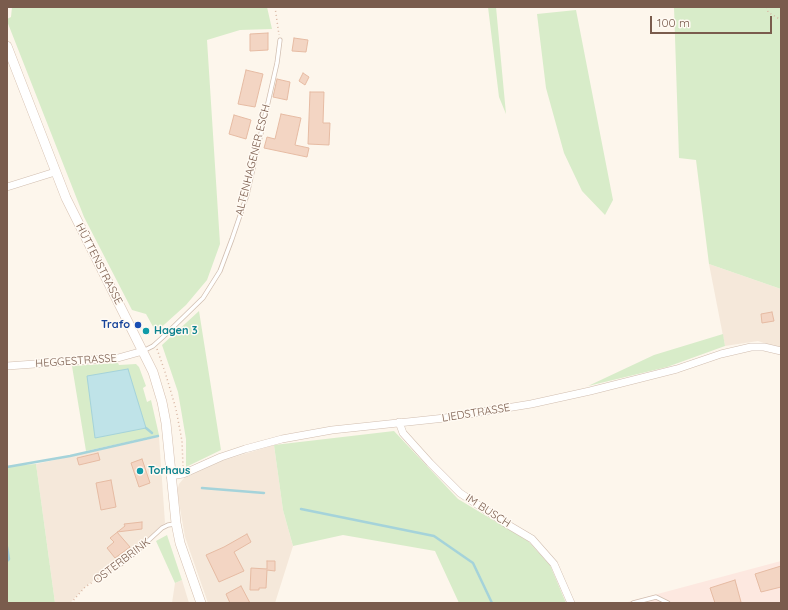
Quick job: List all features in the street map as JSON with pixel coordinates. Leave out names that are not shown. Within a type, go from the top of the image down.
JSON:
[{"type":"main road","name":"HÜTTENSTRASSE","points":[[7,46],[56,172],[78,223],[153,372],[162,402],[166,423],[170,476],[176,524],[180,543],[201,603]]},
{"type":"street","points":[[7,186],[56,172]]},
{"type":"street","name":"LIEDSTRASSE","points":[[170,476],[183,474],[221,458],[266,443],[332,430],[445,418],[531,404],[677,369],[721,354],[751,347],[764,347],[781,351]]},
{"type":"street","name":"HEGGESTRASSE","points":[[7,366],[118,358],[143,351]]},
{"type":"street","name":"IM BUSCH","points":[[398,422],[403,432],[430,463],[460,493],[532,539],[554,564],[571,603]]},
{"type":"lane","name":"ALTENHAGENER ESCH","points":[[143,351],[154,345],[203,298],[220,271],[247,195],[278,63],[280,40]]},
{"type":"lane","name":"OSTERBRINK","points":[[117,567],[162,528],[168,525],[176,524]]},
{"type":"lane","points":[[634,603],[656,597],[668,603]]},
{"type":"path","points":[[275,7],[280,40]]},
{"type":"path","points":[[767,7],[768,12],[781,20]]},
{"type":"path","points":[[154,345],[166,372],[179,422],[182,441],[183,474]]},
{"type":"path","name":"OSTERBRINK","points":[[71,603],[85,588],[117,567]]},
{"type":"shaded area","points":[[709,264],[781,289],[781,349],[758,341],[725,346]]},
{"type":"shaded area","points":[[159,437],[165,523],[134,550],[85,587],[70,603],[55,603],[36,464]]},
{"type":"shaded area","points":[[274,445],[283,510],[293,546],[275,603],[208,603],[185,537],[177,491],[179,484],[184,478],[221,461]]},
{"type":"shaded area","points":[[781,561],[781,603],[624,603]]},
{"type":"shaded area","points":[[182,580],[189,603],[172,603],[175,583]]},
{"type":"green space","points":[[12,7],[267,7],[272,29],[240,30],[207,40],[220,244],[207,280],[186,305],[156,332],[146,314],[132,310],[84,217],[7,21],[7,19],[11,17]]},
{"type":"green space","points":[[488,7],[496,7],[506,114],[499,97]]},
{"type":"green space","points":[[674,7],[781,7],[781,289],[709,264],[696,160],[679,158]]},
{"type":"green space","points":[[576,10],[613,200],[605,215],[582,191],[564,153],[546,88],[537,14]]},
{"type":"green space","points":[[199,311],[221,450],[186,467],[186,439],[178,392],[162,345]]},
{"type":"green space","points":[[723,334],[725,346],[667,367],[588,386],[654,355]]},
{"type":"green space","points":[[118,363],[119,365],[136,364],[139,367],[146,386],[143,388],[147,402],[151,400],[159,435],[86,451],[72,366]]},
{"type":"green space","points":[[394,431],[458,499],[528,541],[550,565],[566,603],[459,603],[435,551],[343,535],[293,546],[283,510],[274,445]]},
{"type":"green space","points":[[36,464],[55,603],[7,603],[7,466]]},
{"type":"green space","points":[[167,535],[182,580],[175,583],[156,541]]},
{"type":"water","points":[[128,369],[146,428],[95,438],[87,376]]},
{"type":"building","points":[[268,33],[268,50],[250,51],[250,34]]},
{"type":"building","points":[[294,38],[308,40],[306,52],[292,51]]},
{"type":"building","points":[[246,70],[263,74],[255,107],[238,104]]},
{"type":"building","points":[[303,73],[309,77],[305,85],[299,81]]},
{"type":"building","points":[[277,79],[290,82],[287,100],[273,97]]},
{"type":"building","points":[[310,92],[324,92],[323,123],[330,123],[329,145],[308,144]]},
{"type":"building","points":[[281,114],[301,118],[295,145],[309,148],[307,157],[264,148],[267,137],[275,139]]},
{"type":"building","points":[[234,115],[251,120],[246,139],[229,134]]},
{"type":"building","points":[[772,312],[774,321],[762,323],[761,314]]},
{"type":"building","points":[[98,453],[100,460],[79,465],[77,458]]},
{"type":"building","name":"Torhaus","points":[[142,459],[150,483],[139,487],[131,463]]},
{"type":"building","points":[[111,480],[116,507],[101,510],[96,483]]},
{"type":"building","points":[[142,522],[142,529],[118,532],[125,526],[124,524]]},
{"type":"building","points":[[117,532],[130,547],[115,558],[107,548],[114,542],[110,538]]},
{"type":"building","points":[[247,534],[251,542],[234,552],[244,571],[219,582],[206,555]]},
{"type":"building","points":[[267,561],[275,561],[275,571],[267,570],[266,588],[250,590],[251,568],[267,569]]},
{"type":"building","points":[[781,566],[781,587],[761,592],[755,574]]},
{"type":"building","points":[[735,580],[741,602],[715,603],[710,588]]},
{"type":"building","points":[[241,586],[250,603],[230,603],[226,594]]},
{"type":"waterway","points":[[146,428],[152,433]]},
{"type":"waterway","points":[[7,467],[70,456],[158,436]]},
{"type":"waterway","points":[[202,488],[264,493]]},
{"type":"waterway","points":[[301,509],[434,536],[473,563],[492,603]]},
{"type":"waterway","points":[[7,547],[9,559],[7,561]]},
{"type":"place","name":"Trafo","points":[[138,325]]},
{"type":"place","name":"Hagen 3","points":[[146,331]]},
{"type":"place","name":"Torhaus","points":[[140,471]]}]
